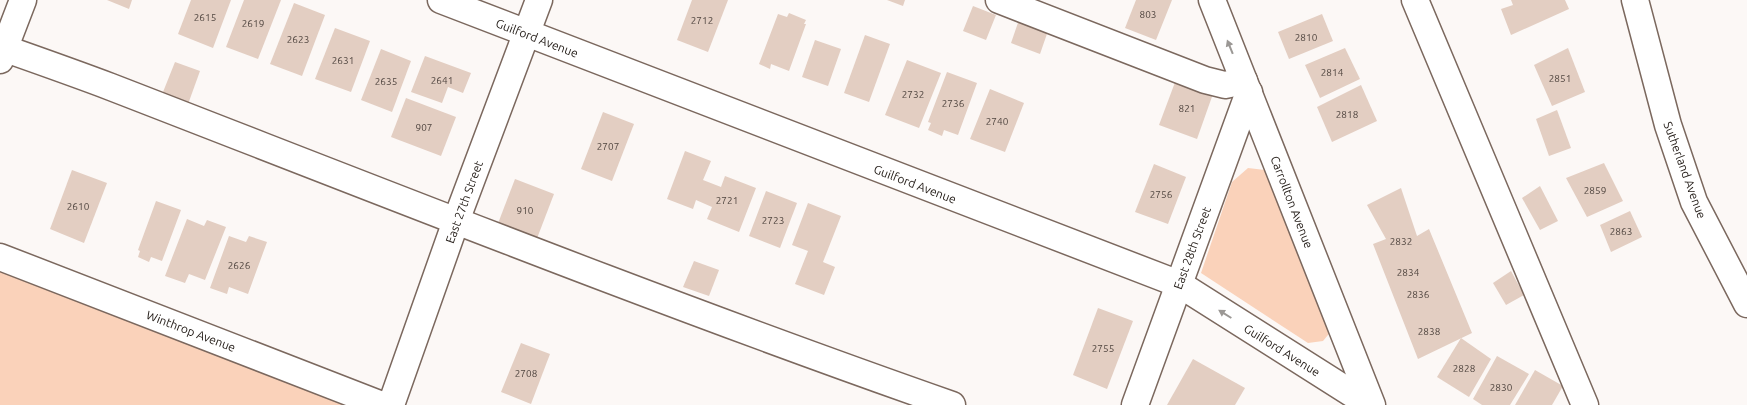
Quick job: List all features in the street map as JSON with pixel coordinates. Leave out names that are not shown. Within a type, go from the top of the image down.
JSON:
[{"type":"street","points":[[23,0],[1,52],[108,86],[783,346],[952,405]]},
{"type":"street","name":"Guilford Avenue","points":[[441,0],[1178,284],[1371,405]]},
{"type":"street","name":"East 27th Street","points":[[391,405],[456,221],[539,0]]},
{"type":"street","points":[[999,0],[1205,80],[1225,85],[1246,86]]},
{"type":"street","name":"Carrollton Avenue","points":[[1212,0],[1371,405]]},
{"type":"street","points":[[1416,0],[1585,405]]},
{"type":"street","name":"Sutherland Avenue","points":[[1635,0],[1668,125],[1694,202],[1747,304]]},
{"type":"street","name":"East 28th Street","points":[[1135,405],[1246,86]]},
{"type":"street","name":"Winthrop Avenue","points":[[0,257],[382,405]]},
{"type":"shaded area","points":[[1248,168],[1265,170],[1272,180],[1333,329],[1323,341],[1308,343],[1201,273],[1232,182]]},
{"type":"shaded area","points":[[0,270],[349,405],[0,405]]},
{"type":"building","points":[[107,0],[132,0],[129,9]]},
{"type":"building","points":[[191,0],[231,0],[213,48],[178,34]]},
{"type":"building","points":[[244,0],[281,0],[258,59],[226,47]]},
{"type":"building","points":[[692,0],[728,0],[708,52],[677,40]]},
{"type":"building","points":[[887,0],[905,0],[903,6]]},
{"type":"building","points":[[1136,0],[1172,0],[1156,40],[1125,28]]},
{"type":"building","points":[[1511,0],[1565,0],[1569,9],[1511,35],[1501,9],[1513,5]]},
{"type":"building","points":[[294,3],[325,15],[302,76],[270,64]]},
{"type":"building","points":[[973,6],[996,15],[986,40],[963,31]]},
{"type":"building","points":[[789,13],[806,20],[804,24],[806,24],[789,71],[771,64],[770,69],[759,64],[778,14],[787,17]]},
{"type":"building","points":[[1322,14],[1333,41],[1289,59],[1278,32]]},
{"type":"building","points":[[1020,17],[1049,28],[1040,54],[1011,43]]},
{"type":"building","points":[[335,28],[370,41],[351,92],[315,79]]},
{"type":"building","points":[[865,35],[890,44],[869,102],[844,93]]},
{"type":"building","points":[[815,40],[841,49],[828,86],[802,77]]},
{"type":"building","points":[[1345,48],[1360,79],[1320,98],[1305,65]]},
{"type":"building","points":[[1568,48],[1585,92],[1552,106],[1534,65]]},
{"type":"building","points":[[381,49],[411,61],[392,112],[361,100]]},
{"type":"building","points":[[425,56],[471,73],[463,93],[448,87],[442,103],[411,92]]},
{"type":"building","points":[[907,60],[941,73],[919,128],[885,115]]},
{"type":"building","points":[[175,62],[200,71],[187,107],[161,97]]},
{"type":"building","points":[[947,72],[977,83],[958,135],[944,130],[942,136],[928,130],[931,123],[928,122]]},
{"type":"building","points":[[1177,77],[1214,91],[1197,139],[1159,125]]},
{"type":"building","points":[[1361,85],[1377,121],[1332,142],[1317,107]]},
{"type":"building","points":[[990,89],[1024,103],[1005,152],[970,139]]},
{"type":"building","points":[[406,98],[456,117],[441,156],[391,137]]},
{"type":"building","points":[[1557,110],[1571,148],[1549,156],[1536,119]]},
{"type":"building","points":[[603,112],[634,124],[612,181],[581,169]]},
{"type":"building","points":[[685,151],[711,161],[703,180],[721,187],[725,176],[756,188],[739,232],[707,219],[712,207],[696,200],[693,209],[667,199]]},
{"type":"building","points":[[1604,163],[1623,201],[1587,217],[1566,178]]},
{"type":"building","points":[[1154,164],[1186,177],[1168,224],[1135,212]]},
{"type":"building","points":[[72,170],[107,183],[84,243],[50,229]]},
{"type":"building","points":[[515,179],[554,194],[536,241],[497,226]]},
{"type":"building","points":[[1540,186],[1558,221],[1540,230],[1522,198]]},
{"type":"building","points":[[1401,188],[1417,236],[1429,229],[1472,333],[1418,359],[1373,244],[1386,239],[1367,205]]},
{"type":"building","points":[[766,191],[797,203],[780,248],[749,236]]},
{"type":"building","points":[[156,201],[181,210],[162,261],[151,257],[149,262],[138,257],[140,251],[138,250]]},
{"type":"building","points":[[808,203],[841,216],[823,262],[835,267],[824,295],[795,284],[808,251],[792,245]]},
{"type":"building","points":[[1630,211],[1642,237],[1611,252],[1600,225]]},
{"type":"building","points":[[187,219],[204,226],[207,220],[226,227],[205,280],[189,274],[185,283],[165,276]]},
{"type":"building","points":[[229,236],[246,242],[249,236],[267,242],[248,294],[229,287],[227,294],[210,288]]},
{"type":"building","points":[[694,261],[719,270],[709,296],[683,287]]},
{"type":"building","points":[[1511,271],[1524,295],[1506,305],[1493,283]]},
{"type":"building","points":[[1098,308],[1133,321],[1107,389],[1073,375]]},
{"type":"building","points":[[1461,338],[1491,359],[1469,397],[1437,377]]},
{"type":"building","points":[[521,343],[550,354],[531,404],[501,392]]},
{"type":"building","points":[[1497,356],[1529,374],[1510,405],[1482,405],[1473,399]]},
{"type":"building","points":[[1193,359],[1245,388],[1235,405],[1167,405]]},
{"type":"building","points":[[1535,370],[1563,386],[1552,405],[1515,405]]}]
